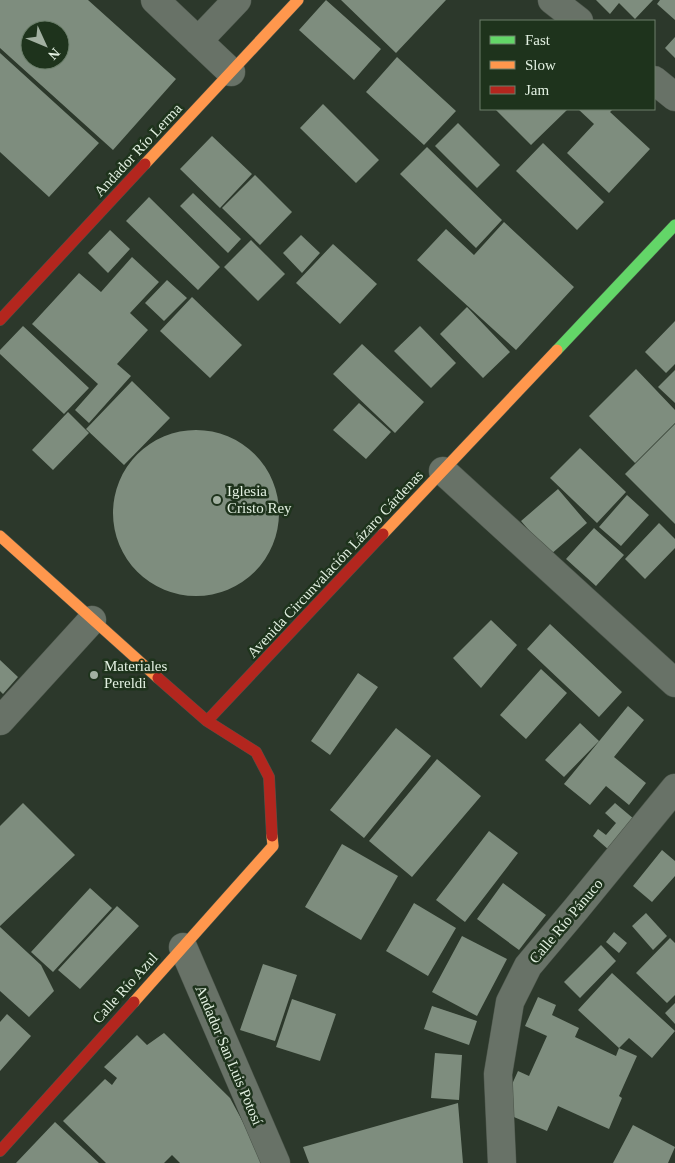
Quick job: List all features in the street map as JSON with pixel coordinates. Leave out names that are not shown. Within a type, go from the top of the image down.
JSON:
[{"type":"street","points":[[155,0],[231,72]]},
{"type":"street","points":[[198,40],[238,0]]},
{"type":"street","name":"Andador Río Lerma","points":[[0,320],[298,0]]},
{"type":"street","points":[[552,0],[578,20]]},
{"type":"street","points":[[655,81],[675,97]]},
{"type":"street","name":"Avenida Circunvalación Lázaro Cárdenas","points":[[207,721],[675,225]]},
{"type":"street","points":[[443,471],[675,682]]},
{"type":"street","points":[[0,536],[207,721]]},
{"type":"street","points":[[0,720],[92,620]]},
{"type":"street","name":"Calle Río Azul","points":[[0,1151],[273,846],[269,777],[256,752],[207,721]]},
{"type":"street","name":"Calle Río Pánuco","points":[[502,1163],[498,1074],[510,1002],[528,966],[675,788]]},
{"type":"street","name":"Andador San Luis Potosí","points":[[183,946],[276,1163]]},
{"type":"building","points":[[0,0],[88,0],[176,79],[113,150],[24,70],[70,70],[70,20],[20,20],[20,66],[0,48]]},
{"type":"building","points":[[326,0],[381,49],[354,80],[299,30]]},
{"type":"building","points":[[341,0],[446,0],[396,53]]},
{"type":"building","points":[[596,0],[653,0],[635,19],[619,3],[610,14]]},
{"type":"building","points":[[660,0],[675,0],[675,20],[657,4]]},
{"type":"building","points":[[675,37],[675,58],[665,48]]},
{"type":"building","points":[[0,53],[99,143],[49,197],[0,152]]},
{"type":"building","points":[[397,57],[456,111],[424,145],[366,92]]},
{"type":"building","points":[[323,104],[379,160],[356,183],[300,128]]},
{"type":"building","points":[[496,110],[567,110],[531,145]]},
{"type":"building","points":[[579,110],[612,110],[610,112],[650,149],[609,193],[567,153],[594,124]]},
{"type":"building","points":[[458,123],[500,165],[477,188],[435,146]]},
{"type":"building","points":[[212,136],[252,174],[220,208],[180,169]]},
{"type":"building","points":[[543,143],[604,202],[577,230],[516,171]]},
{"type":"building","points":[[427,147],[502,220],[476,248],[400,174]]},
{"type":"building","points":[[255,175],[292,212],[260,245],[222,208]]},
{"type":"building","points":[[193,193],[241,239],[228,253],[180,206]]},
{"type":"building","points":[[149,197],[220,267],[198,290],[126,221]]},
{"type":"building","points":[[504,222],[574,287],[516,350],[417,260],[446,229],[474,255]]},
{"type":"building","points":[[110,230],[130,249],[108,273],[88,253]]},
{"type":"building","points":[[301,235],[320,253],[302,273],[283,253]]},
{"type":"building","points":[[251,240],[285,274],[258,301],[224,267]]},
{"type":"building","points":[[333,244],[377,284],[340,324],[296,283]]},
{"type":"building","points":[[132,257],[159,282],[130,313],[148,330],[117,364],[131,376],[89,423],[75,410],[98,384],[32,324],[79,273],[101,292]]},
{"type":"building","points":[[167,280],[187,298],[164,321],[145,303]]},
{"type":"building","points":[[192,297],[242,345],[210,378],[160,331]]},
{"type":"building","points":[[467,307],[510,352],[483,378],[440,334]]},
{"type":"building","points":[[675,321],[675,364],[666,373],[645,352]]},
{"type":"building","points":[[23,326],[89,388],[64,414],[0,354],[0,350]]},
{"type":"building","points":[[420,326],[456,363],[431,388],[394,351]]},
{"type":"building","points":[[362,344],[424,402],[395,433],[333,374]]},
{"type":"building","points":[[636,369],[675,410],[675,423],[635,463],[589,416]]},
{"type":"building","points":[[675,370],[675,403],[658,387]]},
{"type":"building","points":[[132,381],[170,418],[124,465],[86,429]]},
{"type":"building","points":[[359,403],[391,432],[366,459],[333,430]]},
{"type":"building","points":[[68,412],[89,433],[53,470],[32,450]]},
{"type":"building","points":[[675,424],[675,524],[625,474]]},
{"type":"building","points":[[196,430],[220,434],[235,440],[260,461],[269,474],[275,489],[279,513],[275,537],[269,552],[248,577],[235,586],[220,592],[196,596],[172,592],[157,586],[132,565],[123,552],[117,537],[113,513],[117,489],[123,474],[144,449],[157,440],[172,434]]},
{"type":"building","points":[[580,448],[626,492],[597,523],[550,478]]},
{"type":"building","points":[[558,489],[587,523],[550,555],[521,521]]},
{"type":"building","points":[[627,495],[649,515],[621,546],[599,527]]},
{"type":"building","points":[[659,523],[675,539],[675,548],[645,579],[625,559]]},
{"type":"building","points":[[594,528],[624,555],[596,586],[566,559]]},
{"type":"building","points":[[491,620],[517,645],[481,688],[453,658]]},
{"type":"building","points":[[550,624],[622,692],[599,717],[527,649]]},
{"type":"building","points":[[0,660],[18,677],[3,694],[0,691]]},
{"type":"building","points":[[541,669],[567,693],[526,739],[500,715]]},
{"type":"building","points":[[358,673],[378,687],[330,755],[311,741]]},
{"type":"building","points":[[628,706],[644,720],[614,757],[646,783],[629,805],[606,786],[590,805],[564,784]]},
{"type":"building","points":[[580,723],[599,741],[564,777],[545,760]]},
{"type":"building","points":[[396,728],[431,756],[364,838],[330,810]]},
{"type":"building","points":[[437,759],[481,796],[412,877],[369,841]]},
{"type":"building","points":[[23,803],[75,855],[0,926],[0,826]]},
{"type":"building","points":[[615,803],[634,819],[609,850],[593,836],[598,829],[606,835],[616,823],[605,813]]},
{"type":"building","points":[[489,831],[518,853],[465,922],[436,900]]},
{"type":"building","points":[[342,844],[398,876],[361,940],[305,907]]},
{"type":"building","points":[[662,850],[675,861],[675,876],[652,902],[633,886]]},
{"type":"building","points":[[503,883],[546,915],[519,950],[477,919]]},
{"type":"building","points":[[90,888],[112,908],[53,972],[31,952]]},
{"type":"building","points":[[414,903],[456,928],[428,976],[386,951]]},
{"type":"building","points":[[117,906],[139,926],[80,989],[58,970]]},
{"type":"building","points":[[646,913],[667,936],[653,950],[632,926]]},
{"type":"building","points":[[0,927],[41,965],[54,991],[29,1017],[0,991]]},
{"type":"building","points":[[614,932],[627,943],[619,953],[606,942]]},
{"type":"building","points":[[462,936],[507,959],[477,1016],[432,992]]},
{"type":"building","points":[[670,938],[675,943],[675,995],[667,1003],[636,973]]},
{"type":"building","points":[[601,945],[616,961],[580,998],[564,982]]},
{"type":"building","points":[[263,964],[297,975],[275,1041],[240,1030]]},
{"type":"building","points":[[612,973],[675,1031],[652,1058],[629,1038],[619,1048],[578,1010]]},
{"type":"building","points":[[538,997],[556,1005],[552,1015],[579,1028],[575,1037],[616,1056],[619,1048],[637,1056],[619,1096],[622,1098],[609,1129],[558,1106],[547,1131],[500,1111],[518,1071],[529,1076],[547,1036],[525,1026]]},
{"type":"building","points":[[292,999],[336,1014],[320,1061],[276,1047]]},
{"type":"building","points":[[675,1003],[675,1024],[665,1013]]},
{"type":"building","points":[[432,1006],[477,1021],[469,1045],[424,1029]]},
{"type":"building","points":[[7,1014],[31,1036],[0,1071],[0,1022]]},
{"type":"building","points":[[164,1033],[230,1098],[265,1163],[180,1163],[172,1155],[164,1163],[106,1163],[63,1121],[105,1079],[112,1085],[117,1078],[104,1067],[137,1035],[147,1045]]},
{"type":"building","points":[[435,1053],[462,1055],[459,1100],[431,1098]]},
{"type":"building","points":[[458,1103],[463,1163],[309,1163],[303,1147]]},
{"type":"building","points":[[55,1122],[99,1163],[16,1163]]},
{"type":"building","points":[[633,1125],[675,1147],[668,1163],[613,1163]]},
{"type":"traffic: fast","points":[[557,350],[675,225]]},
{"type":"traffic: slow","points":[[145,164],[298,0]]},
{"type":"traffic: slow","points":[[383,534],[557,350]]},
{"type":"traffic: slow","points":[[0,536],[158,678]]},
{"type":"traffic: slow","points":[[134,1002],[273,846],[272,836]]},
{"type":"traffic: jam","points":[[0,320],[145,164]]},
{"type":"traffic: jam","points":[[207,721],[383,534]]},
{"type":"traffic: jam","points":[[158,678],[207,721],[256,752],[269,777],[272,836]]},
{"type":"traffic: jam","points":[[0,1151],[134,1002]]},
{"type":"place","name":"Iglesia Cristo Rey","points":[[217,500]]},
{"type":"place","name":"Materiales Pereldi","points":[[94,675]]}]
